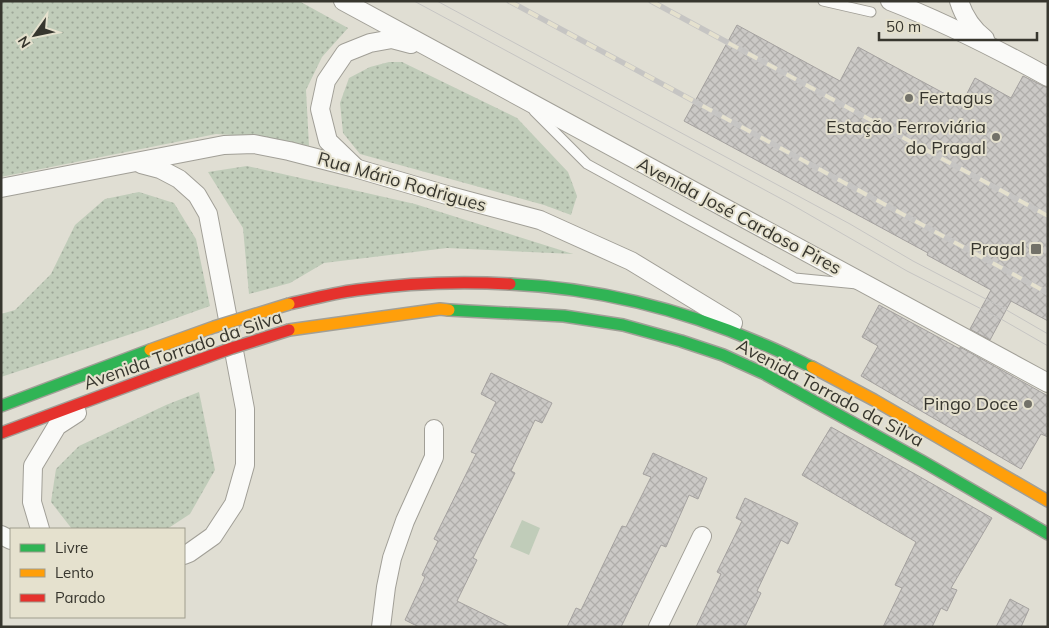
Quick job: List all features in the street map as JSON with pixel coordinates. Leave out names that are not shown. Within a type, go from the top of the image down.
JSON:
[{"type":"main road","name":"Avenida Torrado da Silva","points":[[1,406],[214,327],[289,304],[356,290],[401,285],[463,282],[532,284],[597,293],[658,306],[716,325],[774,349],[814,367],[866,395],[1048,501]]},
{"type":"main road","name":"Avenida Torrado da Silva","points":[[1,433],[232,348],[289,330],[440,309],[564,316],[623,325],[681,341],[763,372],[914,456],[1048,534]]},
{"type":"street","name":"Avenida José Cardoso Pires","points":[[343,1],[430,50],[1048,383]]},
{"type":"street","points":[[890,1],[1000,51],[1048,76]]},
{"type":"street","points":[[959,1],[970,25],[978,34],[1000,51]]},
{"type":"street","name":"Avenida José Cardoso Pires","points":[[355,168],[328,141],[320,109],[326,81],[344,53],[370,43],[392,39],[430,50]]},
{"type":"street","name":"Rua Mário Rodrigues","points":[[1,188],[224,145],[254,144],[289,151],[540,220],[631,261],[774,349]]},
{"type":"street","points":[[135,163],[160,169],[179,179],[197,195],[208,214],[245,410],[245,465],[234,504],[213,536],[185,555]]},
{"type":"street","points":[[40,528],[32,502],[33,466],[57,426],[110,393]]},
{"type":"street","points":[[381,627],[392,558],[405,520],[434,457],[434,429]]},
{"type":"street","points":[[658,627],[702,536]]},
{"type":"lane","points":[[823,1],[872,12]]},
{"type":"lane","points":[[523,100],[587,164],[795,278],[869,285]]},
{"type":"green space","points":[[1,1],[299,1],[348,28],[322,57],[306,90],[309,146],[262,137],[216,134],[1,177]]},
{"type":"green space","points":[[389,62],[402,62],[517,118],[568,172],[577,196],[571,215],[544,205],[360,154],[343,133],[340,103],[349,78],[370,67]]},
{"type":"green space","points":[[247,166],[415,204],[573,254],[447,248],[324,263],[290,283],[249,294],[243,228],[208,172]]},
{"type":"green space","points":[[139,192],[174,203],[196,239],[210,306],[1,377],[1,314],[15,310],[51,274],[75,225],[105,199]]},
{"type":"green space","points":[[199,392],[215,470],[190,514],[169,528],[71,528],[51,502],[56,469],[79,446],[166,405]]},
{"type":"green space","points":[[522,520],[540,528],[529,555],[510,547]]},
{"type":"building","points":[[737,25],[840,81],[858,47],[962,103],[975,78],[1011,98],[1023,76],[1048,88],[1048,321],[1011,301],[990,340],[970,329],[991,290],[927,255],[928,253],[684,121]]},
{"type":"building","points":[[879,305],[1048,396],[1048,437],[1041,434],[1021,469],[861,376],[878,346],[862,337]]},
{"type":"building","points":[[491,373],[552,403],[542,423],[535,420],[511,471],[515,473],[473,558],[477,560],[457,601],[510,627],[419,627],[405,620],[425,577],[422,575],[438,541],[434,539],[476,454],[471,452],[496,402],[481,394]]},
{"type":"building","points":[[831,427],[992,518],[951,588],[957,590],[947,611],[941,608],[932,627],[883,627],[902,588],[895,585],[916,542],[802,475]]},
{"type":"building","points":[[653,453],[707,478],[698,499],[689,495],[666,547],[661,545],[621,627],[567,627],[576,608],[581,610],[622,526],[626,527],[651,477],[643,474]]},
{"type":"building","points":[[745,498],[798,523],[788,544],[781,540],[757,591],[761,593],[745,627],[696,627],[721,574],[717,572],[742,521],[736,518]]},
{"type":"building","points":[[1010,599],[1029,609],[1021,627],[996,627]]},
{"type":"tram line","points":[[414,1],[789,203],[907,271],[1001,319],[1048,346]]},
{"type":"tram line","points":[[437,1],[850,224],[913,261],[1048,334]]},
{"type":"railway","points":[[509,1],[1048,293]]},
{"type":"railway","points":[[651,1],[1048,216]]},
{"type":"traffic: fast","points":[[510,284],[542,286],[606,295],[669,310],[730,331],[812,367]]},
{"type":"traffic: fast","points":[[449,310],[564,316],[623,325],[723,355],[763,373],[922,461],[1048,534]]},
{"type":"traffic: fast","points":[[1,406],[150,350]]},
{"type":"traffic: slow","points":[[150,350],[214,327],[289,304]]},
{"type":"traffic: slow","points":[[289,330],[440,309],[449,310]]},
{"type":"traffic: slow","points":[[812,367],[874,400],[1048,501]]},
{"type":"traffic: jam","points":[[289,304],[348,291],[414,284],[510,284]]},
{"type":"traffic: jam","points":[[157,375],[289,330]]},
{"type":"traffic: jam","points":[[1,433],[157,375]]},
{"type":"place","name":"Fertagus","points":[[909,98]]},
{"type":"place","name":"Estação Ferroviária do Pragal","points":[[996,137]]},
{"type":"place","name":"Pragal","points":[[1036,249]]},
{"type":"place","name":"Pingo Doce","points":[[1028,404]]}]
